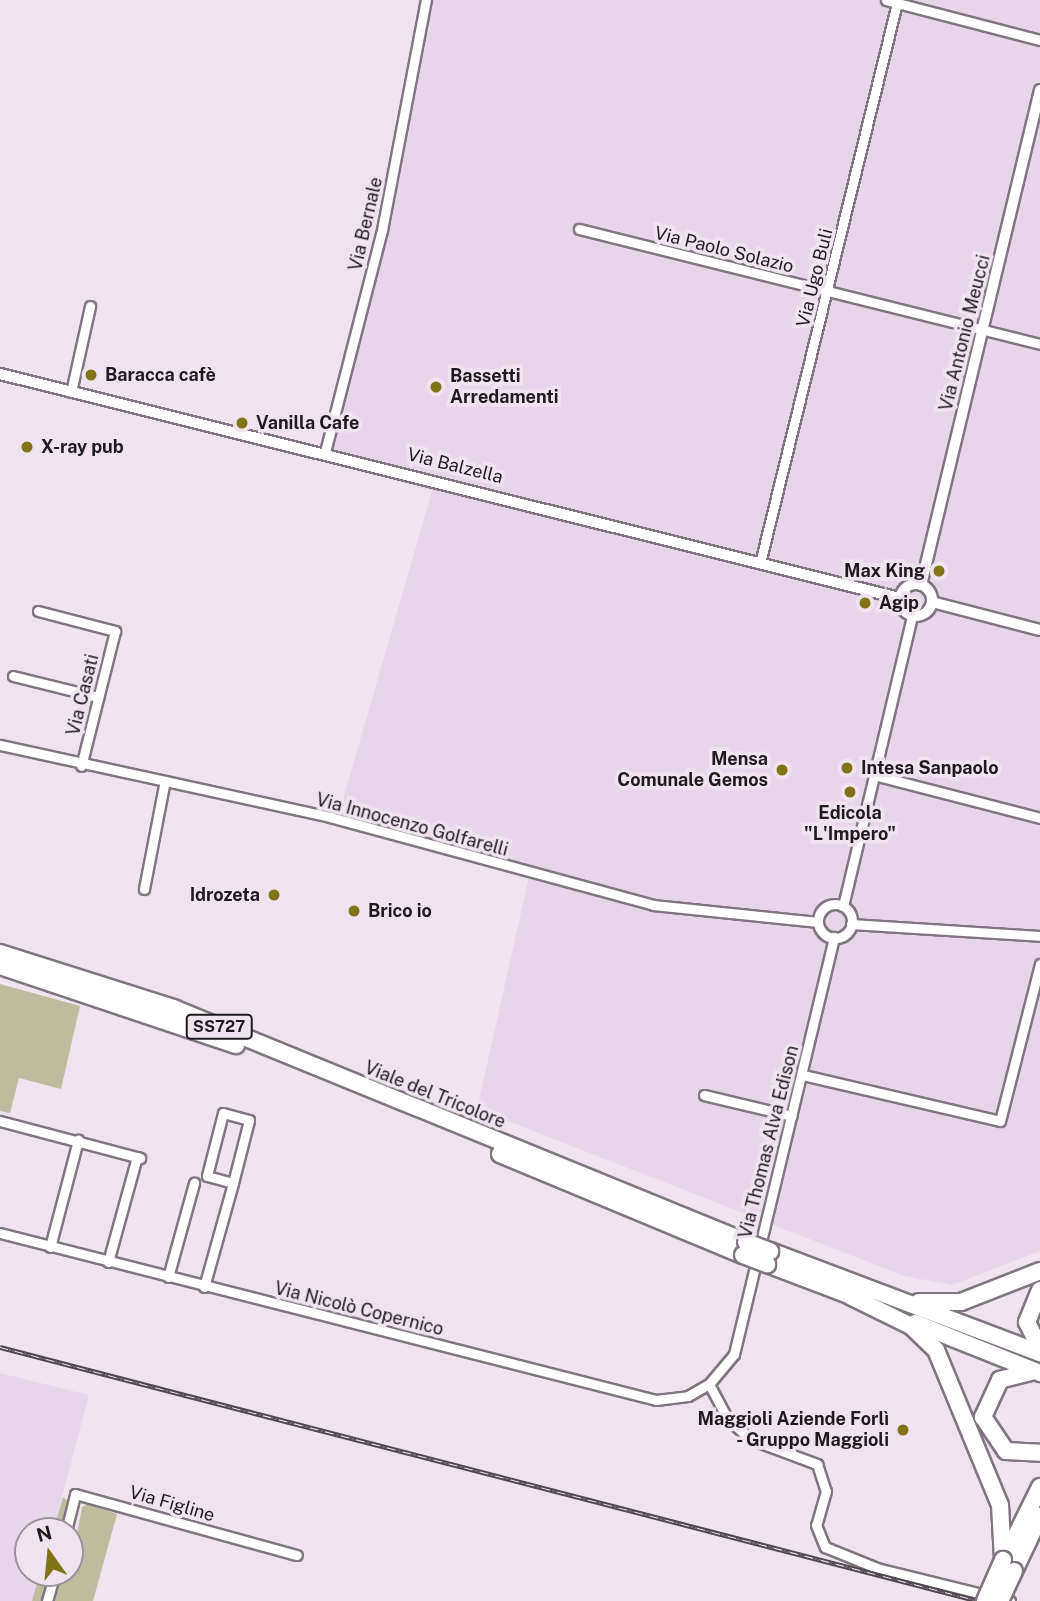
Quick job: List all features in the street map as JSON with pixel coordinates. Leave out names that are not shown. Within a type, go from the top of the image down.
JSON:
[{"type":"highway","name":"Viale del Tricolore","points":[[0,953],[173,1008],[431,1120]]},
{"type":"highway","name":"Viale del Tricolore","points":[[0,966],[116,1000],[431,1120],[768,1258],[851,1289]]},
{"type":"highway","points":[[851,1289],[939,1305],[1040,1271]]},
{"type":"highway","points":[[851,1289],[1040,1351]]},
{"type":"highway","points":[[851,1289],[1040,1373]]},
{"type":"highway","points":[[851,1289],[929,1341],[979,1432],[1000,1506],[1003,1560]]},
{"type":"highway","points":[[1040,1290],[1027,1322],[1040,1351]]},
{"type":"highway","points":[[979,1432],[985,1403],[1000,1380],[1040,1373]]},
{"type":"highway","points":[[979,1432],[1006,1451],[1040,1453]]},
{"type":"highway","points":[[985,1601],[1040,1487]]},
{"type":"highway","points":[[1000,1601],[1040,1516]]},
{"type":"street","name":"Via Bernale","points":[[325,453],[384,217],[426,0]]},
{"type":"street","points":[[886,0],[1040,40]]},
{"type":"street","name":"Via Ugo Buli","points":[[761,559],[897,2]]},
{"type":"street","name":"Via Antonio Meucci","points":[[921,585],[1040,90]]},
{"type":"street","name":"Via Paolo Solazio","points":[[579,229],[1040,344]]},
{"type":"street","points":[[71,392],[90,306]]},
{"type":"street","name":"Via Balzella","points":[[0,374],[761,559],[900,598]]},
{"type":"street","points":[[851,924],[843,906],[912,616],[900,598],[907,586],[921,585],[932,601],[1040,630]]},
{"type":"street","points":[[912,616],[923,615],[932,601]]},
{"type":"street","name":"Via Casati","points":[[38,611],[115,631],[81,766]]},
{"type":"street","points":[[13,676],[98,697]]},
{"type":"street","name":"Via Innocenzo Golfarelli","points":[[0,745],[164,785],[330,817],[653,905],[818,922]]},
{"type":"street","points":[[874,775],[1040,817]]},
{"type":"street","points":[[144,889],[164,785]]},
{"type":"street","points":[[843,906],[824,908],[818,922],[834,937],[851,924],[1040,936]]},
{"type":"street","name":"Via Thomas Alva Edison","points":[[734,1354],[834,937]]},
{"type":"street","points":[[803,1075],[1000,1121],[1040,964]]},
{"type":"street","points":[[704,1095],[792,1116]]},
{"type":"street","points":[[204,1287],[233,1183],[249,1120],[223,1113],[207,1176],[233,1183]]},
{"type":"street","points":[[0,1121],[139,1157],[108,1262]]},
{"type":"street","points":[[50,1247],[78,1140]]},
{"type":"street","points":[[168,1277],[194,1183]]},
{"type":"street","name":"Via Nicolò Copernico","points":[[0,1233],[656,1400],[688,1396],[709,1384],[734,1354]]},
{"type":"street","points":[[709,1384],[728,1419],[750,1439],[817,1464],[827,1491],[816,1525],[825,1548],[877,1569],[1010,1601]]},
{"type":"street","name":"Via Figline","points":[[69,1517],[75,1494],[297,1555]]},
{"type":"shaded area","points":[[428,0],[1040,0],[1040,1251],[952,1285],[904,1276],[477,1109],[529,877],[340,810],[432,491],[324,458]]},
{"type":"shaded area","points":[[0,984],[80,1006],[61,1089],[19,1078],[10,1113],[0,1111]]},
{"type":"shaded area","points":[[0,1373],[89,1395],[57,1517],[14,1517],[14,1587],[38,1587],[35,1601],[0,1601]]},
{"type":"shaded area","points":[[63,1497],[70,1503],[66,1517],[57,1517]]},
{"type":"shaded area","points":[[88,1504],[117,1514],[93,1601],[55,1601],[59,1587],[84,1587],[82,1507]]},
{"type":"shaded area","points":[[36,1587],[45,1587],[41,1601],[32,1601]]},
{"type":"railway","points":[[0,1347],[979,1601]]},
{"type":"place","name":"Baracca cafè","points":[[91,375]]},
{"type":"place","name":"Bassetti Arredamenti","points":[[436,387]]},
{"type":"place","name":"Vanilla Cafe","points":[[242,423]]},
{"type":"place","name":"X-ray pub","points":[[27,447]]},
{"type":"place","name":"Max King","points":[[939,571]]},
{"type":"place","name":"Agip","points":[[865,603]]},
{"type":"place","name":"Intesa Sanpaolo","points":[[847,768]]},
{"type":"place","name":"Mensa Comunale Gemos","points":[[782,770]]},
{"type":"place","name":"Edicola \"L'Impero\"","points":[[850,792]]},
{"type":"place","name":"Idrozeta","points":[[274,895]]},
{"type":"place","name":"Brico io","points":[[354,911]]},
{"type":"place","name":"Maggioli Aziende Forlì - Gruppo Maggioli","points":[[903,1430]]}]
